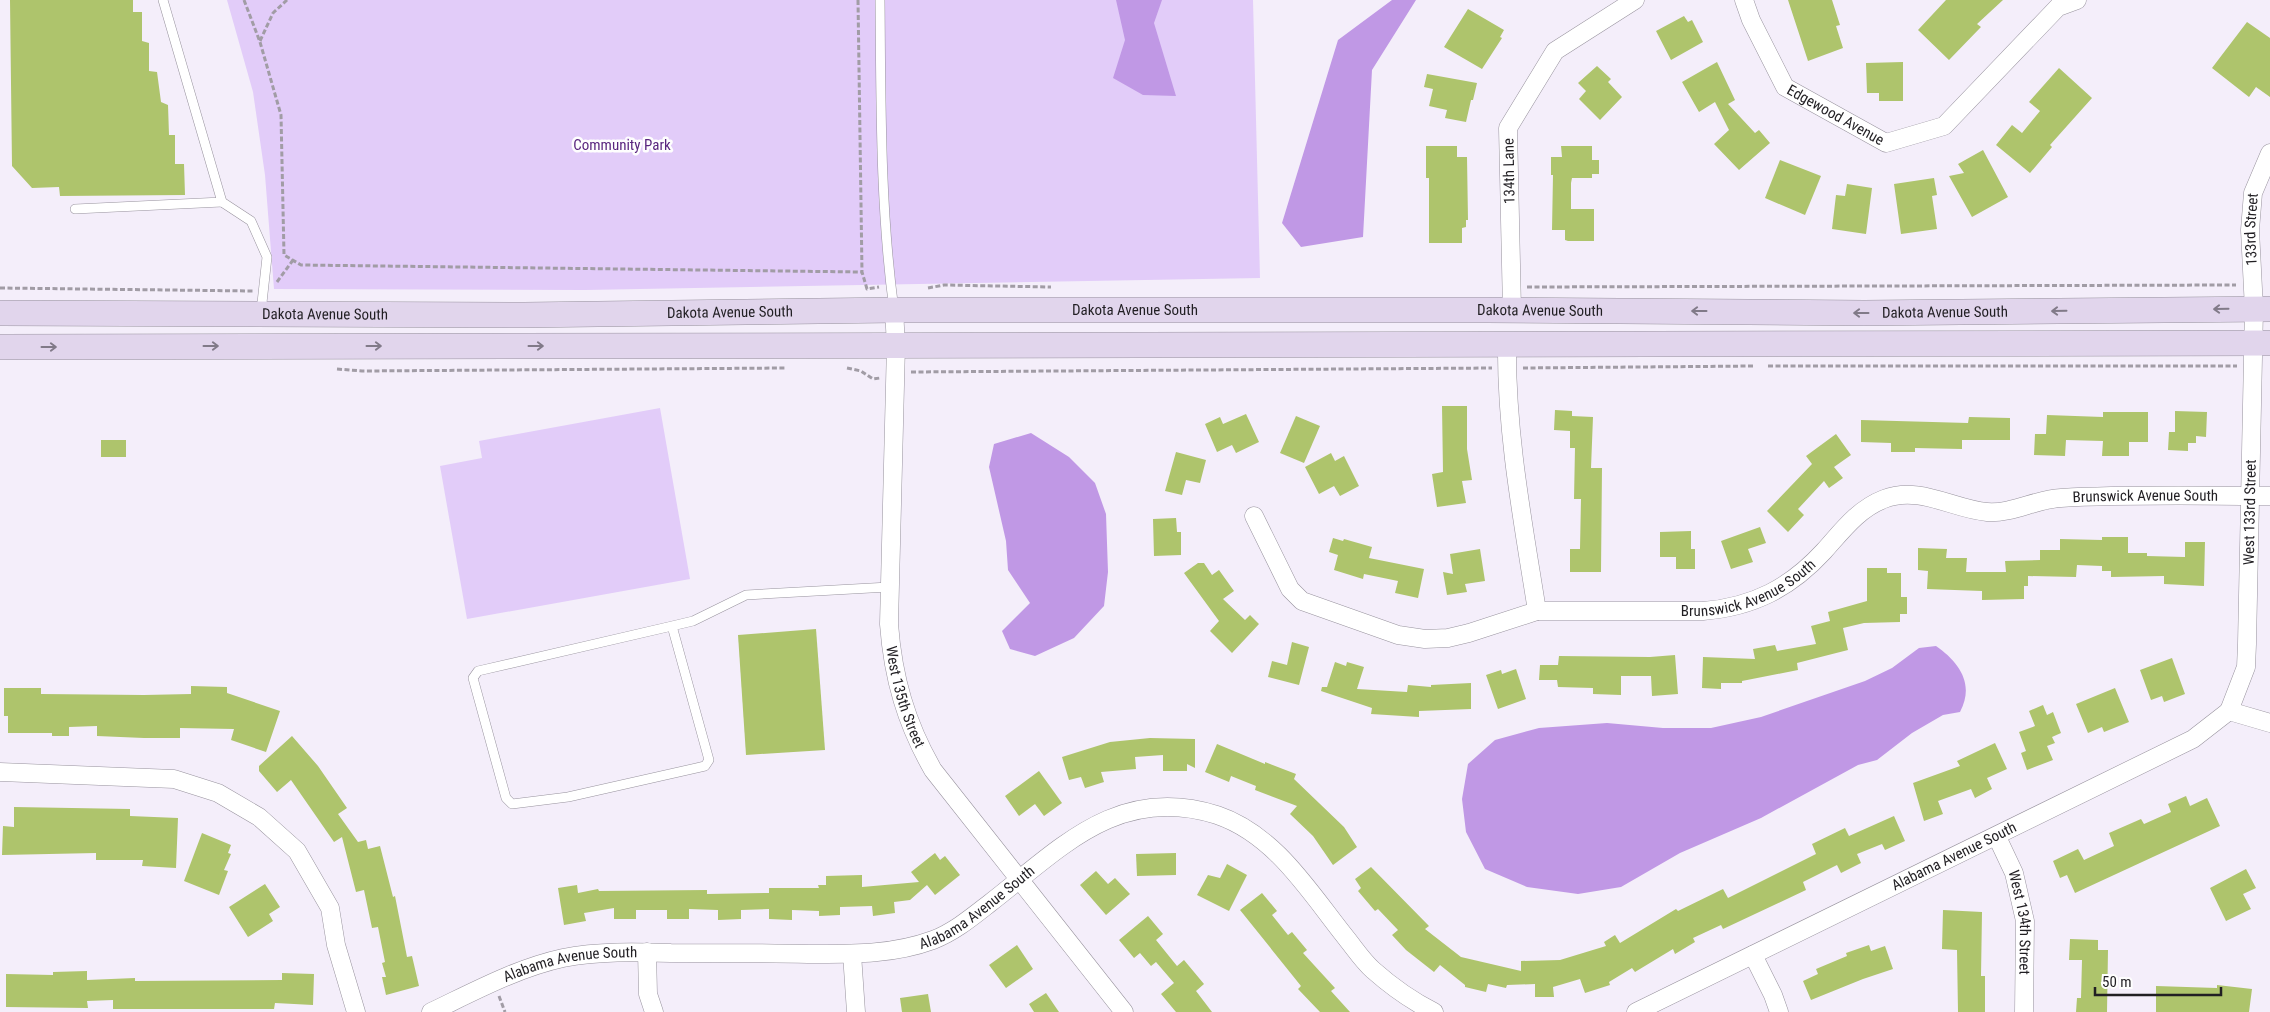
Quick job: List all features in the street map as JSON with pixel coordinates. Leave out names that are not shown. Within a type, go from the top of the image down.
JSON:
[{"type":"main road","name":"Dakota Avenue South","points":[[0,313],[262,302],[524,315],[1512,299],[1864,313],[2262,309]]},
{"type":"main road","name":"Dakota Avenue South","points":[[0,347],[896,345],[1507,356],[2259,350]]},
{"type":"street","name":"134th Lane","points":[[1512,299],[1508,128],[1555,50],[1635,0]]},
{"type":"street","name":"Edgewood Avenue","points":[[1744,0],[1751,20],[1785,87],[1886,143],[1944,126],[2058,7],[2077,0]]},
{"type":"street","name":"133rd Street","points":[[2262,309],[2252,284],[2250,230],[2253,193],[2270,153]]},
{"type":"street","name":"West 133rd Street","points":[[2229,711],[2246,667],[2251,496],[2262,309]]},
{"type":"street","name":"West 135th Street","points":[[894,310],[896,345],[889,587],[891,651],[901,701],[910,725],[933,770],[1124,1012]]},
{"type":"street","points":[[1507,356],[1513,462],[1537,611]]},
{"type":"street","name":"Brunswick Avenue South","points":[[1254,516],[1290,589],[1302,601],[1398,635],[1426,639],[1448,638],[1537,611],[1702,611],[1727,609],[1747,604],[1790,582],[1824,551],[1846,524],[1865,510],[1884,499],[1905,494],[1924,496],[1969,510],[1991,512],[2060,498],[2270,496]]},
{"type":"street","points":[[2229,711],[2270,723]]},
{"type":"street","name":"Alabama Avenue South","points":[[1636,1012],[1997,837],[2193,739],[2229,711]]},
{"type":"street","points":[[0,772],[174,779],[218,793],[259,817],[297,851],[330,908],[336,944],[356,1012]]},
{"type":"street","name":"Alabama Avenue South","points":[[431,1012],[494,983],[563,958],[647,952],[852,954],[888,952],[910,948],[936,939],[960,927],[1084,831],[1108,817],[1134,810],[1162,807],[1217,815],[1241,826],[1264,840],[1372,969],[1399,990],[1434,1012]]},
{"type":"street","name":"West 134th Street","points":[[1997,837],[2014,874],[2026,921],[2024,1012]]},
{"type":"street","points":[[647,952],[648,994],[654,1012]]},
{"type":"street","points":[[852,954],[856,1012]]},
{"type":"street","points":[[1753,955],[1773,995],[1779,1012]]},
{"type":"lane","points":[[163,0],[222,202]]},
{"type":"lane","points":[[880,0],[883,196],[894,310]]},
{"type":"lane","points":[[75,209],[222,202],[251,221],[268,257],[262,302]]},
{"type":"lane","points":[[672,626],[709,760],[705,766],[568,797],[512,804],[506,798],[474,678],[478,671],[693,621],[746,595],[889,587]]},
{"type":"path","points":[[244,0],[260,42],[281,115],[284,255],[301,265],[862,272]]},
{"type":"path","points":[[260,42],[273,13],[287,0]]},
{"type":"path","points":[[858,0],[862,272],[867,289],[891,285]]},
{"type":"path","points":[[0,288],[262,302],[292,260]]},
{"type":"path","points":[[1512,299],[2252,284]]},
{"type":"path","points":[[923,288],[944,285],[1056,288]]},
{"type":"path","points":[[840,368],[861,371],[873,379],[920,370],[1212,371],[1507,356],[2259,350]]},
{"type":"path","points":[[328,368],[362,371],[790,368]]},
{"type":"green space","name":"Community Park","points":[[227,0],[1253,0],[1260,278],[585,290],[274,289],[265,175],[253,92]]},
{"type":"green space","points":[[660,408],[690,579],[467,619],[440,466],[482,458],[479,441]]},
{"type":"shaded area","points":[[1116,0],[1162,0],[1154,23],[1176,96],[1143,95],[1113,78],[1125,40]]},
{"type":"shaded area","points":[[1392,0],[1416,0],[1372,70],[1363,237],[1301,247],[1282,223],[1338,40]]},
{"type":"shaded area","points":[[1031,433],[1069,457],[1095,483],[1106,514],[1108,572],[1104,606],[1074,638],[1035,656],[1010,649],[1002,631],[1030,603],[1008,570],[1006,541],[989,467],[994,444]]},
{"type":"shaded area","points":[[1936,646],[1952,659],[1965,683],[1966,692],[1960,712],[1943,715],[1912,733],[1877,760],[1858,765],[1761,818],[1680,853],[1621,887],[1578,894],[1527,887],[1485,869],[1466,832],[1462,799],[1468,764],[1495,740],[1539,728],[1607,723],[1663,728],[1711,728],[1761,717],[1865,681],[1892,668],[1919,648]]},
{"type":"building","points":[[10,0],[133,0],[133,12],[142,12],[142,41],[149,43],[149,71],[157,72],[161,102],[168,105],[169,135],[175,135],[175,164],[184,164],[185,195],[60,196],[59,187],[32,188],[12,166]]},
{"type":"building","points":[[1788,0],[1832,0],[1840,25],[1836,26],[1843,48],[1808,61]]},
{"type":"building","points":[[1946,0],[2003,0],[1977,24],[1981,27],[1949,60],[1918,30]]},
{"type":"building","points":[[1468,9],[1504,30],[1500,37],[1502,38],[1482,69],[1444,47]]},
{"type":"building","points":[[1684,16],[1688,22],[1692,20],[1703,42],[1671,60],[1656,31]]},
{"type":"building","points":[[2247,22],[2270,38],[2270,97],[2256,87],[2249,97],[2212,68]]},
{"type":"building","points":[[1717,62],[1735,100],[1728,104],[1755,133],[1759,130],[1770,143],[1739,170],[1714,144],[1729,130],[1715,102],[1699,112],[1682,82]]},
{"type":"building","points":[[1903,62],[1903,101],[1879,101],[1879,93],[1867,93],[1866,63]]},
{"type":"building","points":[[1597,66],[1611,79],[1608,82],[1622,97],[1600,120],[1579,99],[1586,91],[1578,83]]},
{"type":"building","points":[[2059,68],[2092,98],[2050,145],[2052,147],[2030,173],[1996,145],[2012,125],[2022,133],[2040,111],[2029,102]]},
{"type":"building","points":[[1427,74],[1477,83],[1466,122],[1445,118],[1447,110],[1429,106],[1433,89],[1424,87]]},
{"type":"building","points":[[1426,146],[1457,146],[1457,157],[1467,157],[1468,220],[1466,220],[1466,227],[1462,228],[1462,243],[1429,243],[1429,178],[1426,178]]},
{"type":"building","points":[[1561,146],[1592,146],[1592,160],[1599,160],[1599,174],[1592,174],[1592,178],[1572,178],[1571,183],[1571,209],[1594,209],[1594,241],[1568,241],[1565,240],[1565,230],[1552,230],[1553,175],[1551,175],[1551,157],[1562,157]]},
{"type":"building","points":[[1983,150],[2008,197],[1972,217],[1949,176],[1964,173],[1958,164]]},
{"type":"building","points":[[1780,160],[1821,176],[1805,215],[1765,198]]},
{"type":"building","points":[[1934,178],[1937,195],[1932,196],[1937,229],[1901,234],[1894,184]]},
{"type":"building","points":[[1847,184],[1872,188],[1866,234],[1832,229],[1836,195],[1845,196]]},
{"type":"building","points":[[1442,406],[1467,406],[1467,449],[1472,480],[1462,481],[1466,503],[1437,507],[1432,474],[1443,472]]},
{"type":"building","points":[[1555,410],[1572,411],[1572,416],[1593,417],[1591,468],[1602,468],[1601,572],[1570,572],[1570,549],[1580,549],[1581,499],[1574,499],[1575,448],[1570,448],[1570,431],[1554,430]]},
{"type":"building","points":[[2175,411],[2207,412],[2206,437],[2196,436],[2196,443],[2188,443],[2188,451],[2168,450],[2169,432],[2175,432]]},
{"type":"building","points":[[2103,412],[2148,412],[2148,442],[2129,442],[2129,456],[2102,456],[2103,441],[2066,440],[2065,456],[2034,455],[2035,434],[2046,434],[2047,415],[2103,417]]},
{"type":"building","points":[[1246,414],[1259,442],[1236,453],[1232,445],[1217,452],[1205,424],[1220,417],[1223,424]]},
{"type":"building","points":[[1296,416],[1320,426],[1304,463],[1280,453]]},
{"type":"building","points":[[1969,417],[2010,418],[2010,440],[1962,440],[1962,449],[1915,448],[1915,452],[1891,452],[1891,443],[1861,442],[1861,420],[1968,423]]},
{"type":"building","points":[[1836,434],[1851,455],[1834,467],[1843,478],[1829,488],[1824,481],[1798,509],[1804,515],[1788,532],[1767,511],[1812,464],[1806,456]]},
{"type":"building","points":[[101,440],[126,440],[126,457],[101,457]]},
{"type":"building","points":[[1176,452],[1206,460],[1200,483],[1186,480],[1182,495],[1165,491]]},
{"type":"building","points":[[1331,453],[1335,461],[1344,456],[1359,486],[1340,496],[1334,486],[1319,494],[1305,467]]},
{"type":"building","points":[[1176,518],[1177,532],[1181,532],[1181,555],[1154,556],[1153,519]]},
{"type":"building","points":[[1760,527],[1766,543],[1748,549],[1753,562],[1731,569],[1721,541]]},
{"type":"building","points":[[1691,531],[1691,549],[1695,549],[1695,569],[1676,569],[1676,557],[1660,557],[1660,532]]},
{"type":"building","points":[[2102,537],[2128,537],[2128,553],[2147,553],[2147,556],[2185,557],[2185,542],[2205,542],[2204,586],[2164,584],[2164,576],[2111,577],[2111,571],[2102,571],[2102,566],[2077,565],[2076,577],[2028,576],[2028,586],[2024,586],[2024,599],[1982,600],[1982,591],[1927,589],[1928,571],[1918,570],[1918,548],[1947,549],[1946,558],[1967,558],[1966,572],[2006,572],[2005,561],[2040,560],[2040,550],[2060,550],[2060,539],[2102,540]]},
{"type":"building","points":[[1333,538],[1372,547],[1369,558],[1424,569],[1418,598],[1395,593],[1398,581],[1364,574],[1363,579],[1334,570],[1338,555],[1329,552]]},
{"type":"building","points":[[1480,549],[1485,581],[1465,584],[1467,592],[1447,595],[1443,572],[1453,574],[1450,554]]},
{"type":"building","points":[[1198,563],[1204,563],[1212,575],[1219,570],[1234,591],[1223,599],[1245,620],[1250,615],[1259,624],[1232,653],[1210,631],[1219,621],[1184,573]]},
{"type":"building","points":[[1867,568],[1887,568],[1887,573],[1901,573],[1901,597],[1907,597],[1907,614],[1900,614],[1900,622],[1864,623],[1843,628],[1848,650],[1797,663],[1798,670],[1742,681],[1742,683],[1721,683],[1721,689],[1702,688],[1703,657],[1755,659],[1753,649],[1775,645],[1777,651],[1816,644],[1811,626],[1830,621],[1828,612],[1867,601]]},
{"type":"building","points":[[816,629],[825,750],[746,755],[738,635]]},
{"type":"building","points":[[1292,642],[1309,647],[1299,685],[1268,677],[1272,661],[1287,665]]},
{"type":"building","points":[[1675,655],[1678,694],[1652,696],[1651,676],[1621,676],[1621,695],[1593,694],[1593,688],[1558,687],[1557,680],[1539,680],[1540,665],[1558,665],[1559,656],[1650,657]]},
{"type":"building","points":[[2172,658],[2185,694],[2164,702],[2162,696],[2151,700],[2140,670]]},
{"type":"building","points":[[1335,662],[1346,666],[1347,662],[1364,667],[1357,689],[1407,692],[1408,685],[1431,687],[1431,685],[1471,683],[1471,709],[1419,711],[1419,717],[1371,714],[1372,708],[1321,691],[1322,687],[1327,687]]},
{"type":"building","points":[[1516,669],[1526,699],[1498,709],[1486,675],[1501,670],[1502,674]]},
{"type":"building","points":[[191,686],[227,687],[227,693],[280,711],[266,752],[231,740],[234,729],[180,728],[180,738],[144,738],[97,736],[97,726],[69,727],[69,736],[52,736],[52,733],[8,733],[8,716],[4,716],[4,688],[41,688],[41,694],[144,695],[191,694]]},
{"type":"building","points":[[2115,688],[2129,722],[2104,732],[2102,727],[2088,733],[2076,704]]},
{"type":"building","points":[[2043,705],[2047,715],[2053,712],[2061,733],[2052,737],[2055,743],[2047,746],[2053,760],[2027,770],[2021,753],[2026,751],[2019,732],[2035,726],[2029,711]]},
{"type":"building","points":[[292,736],[318,766],[347,808],[338,814],[358,842],[366,840],[368,849],[380,846],[393,897],[395,896],[407,957],[412,956],[419,986],[386,995],[382,977],[386,977],[382,963],[385,962],[378,927],[372,928],[364,890],[356,892],[342,837],[334,842],[291,780],[277,792],[259,771],[259,766]]},
{"type":"building","points":[[1150,738],[1195,739],[1195,768],[1187,764],[1187,771],[1163,771],[1163,755],[1135,757],[1136,769],[1101,772],[1104,782],[1085,788],[1081,777],[1069,780],[1062,757],[1110,742]]},
{"type":"building","points":[[1995,743],[2007,769],[1987,778],[1992,789],[1975,798],[1971,789],[1938,801],[1943,814],[1924,821],[1913,783],[1960,766],[1957,761]]},
{"type":"building","points":[[1217,744],[1265,764],[1265,762],[1296,774],[1294,779],[1344,827],[1357,847],[1333,865],[1313,836],[1290,814],[1297,806],[1255,790],[1256,786],[1231,776],[1229,782],[1205,772]]},
{"type":"building","points":[[1039,771],[1062,803],[1044,816],[1035,804],[1019,816],[1005,796]]},
{"type":"building","points":[[2186,796],[2190,806],[2207,798],[2220,826],[2075,893],[2067,875],[2060,878],[2053,861],[2078,849],[2084,860],[2114,846],[2109,833],[2141,819],[2144,824],[2171,812],[2168,804]]},
{"type":"building","points":[[14,807],[130,809],[130,816],[178,818],[176,868],[142,866],[143,860],[96,860],[96,853],[2,855],[3,826],[14,827]]},
{"type":"building","points":[[1894,816],[1905,841],[1885,850],[1882,844],[1857,854],[1861,863],[1841,873],[1837,865],[1803,882],[1806,890],[1723,929],[1721,925],[1693,938],[1695,942],[1675,954],[1673,949],[1635,972],[1632,968],[1609,982],[1610,985],[1585,993],[1580,979],[1553,987],[1554,997],[1535,997],[1535,984],[1507,985],[1506,988],[1488,984],[1486,992],[1465,987],[1465,985],[1440,965],[1434,972],[1406,950],[1392,935],[1398,930],[1378,909],[1375,911],[1358,891],[1361,888],[1355,879],[1371,867],[1429,926],[1425,929],[1461,957],[1521,971],[1521,961],[1560,960],[1606,946],[1604,942],[1615,935],[1620,943],[1676,909],[1678,911],[1723,889],[1728,898],[1816,854],[1812,844],[1845,828],[1849,836]]},
{"type":"building","points":[[202,833],[231,845],[228,853],[231,854],[224,870],[228,871],[219,895],[184,881]]},
{"type":"building","points":[[935,853],[940,860],[945,856],[960,875],[935,895],[927,885],[910,900],[894,902],[895,913],[873,916],[872,906],[840,907],[840,915],[819,916],[819,911],[792,910],[792,920],[769,919],[769,909],[741,910],[741,919],[718,920],[718,910],[689,909],[689,919],[667,919],[667,910],[636,910],[636,919],[614,919],[614,908],[584,913],[586,921],[564,925],[558,888],[577,885],[578,893],[598,889],[599,891],[707,890],[707,894],[769,893],[769,888],[819,888],[818,885],[826,885],[826,876],[862,875],[862,887],[919,882],[911,872]]},
{"type":"building","points":[[1176,853],[1176,875],[1137,876],[1136,854]]},
{"type":"building","points":[[1227,864],[1247,875],[1229,911],[1197,895],[1208,875],[1220,878]]},
{"type":"building","points":[[2246,869],[2256,888],[2243,894],[2251,909],[2226,921],[2210,888]]},
{"type":"building","points":[[1096,871],[1108,884],[1115,878],[1130,894],[1106,915],[1080,885]]},
{"type":"building","points":[[265,884],[280,907],[269,914],[273,921],[248,937],[229,907]]},
{"type":"building","points":[[1262,893],[1277,911],[1272,915],[1288,935],[1292,932],[1307,950],[1303,953],[1335,988],[1331,991],[1350,1012],[1320,1012],[1298,989],[1301,986],[1240,910]]},
{"type":"building","points":[[1943,910],[1982,912],[1981,976],[1985,976],[1985,1012],[1958,1012],[1957,950],[1942,949]]},
{"type":"building","points":[[1148,916],[1163,934],[1156,940],[1177,966],[1184,960],[1204,984],[1196,991],[1212,1012],[1176,1012],[1161,994],[1174,983],[1156,962],[1151,966],[1140,953],[1134,958],[1119,940]]},
{"type":"building","points":[[2070,939],[2098,940],[2098,950],[2108,950],[2107,1012],[2076,1012],[2077,998],[2081,998],[2082,960],[2069,960]]},
{"type":"building","points":[[1017,945],[1033,969],[1006,988],[989,965]]},
{"type":"building","points":[[1869,945],[1871,951],[1885,946],[1893,969],[1811,1000],[1803,981],[1818,974],[1816,969],[1847,956],[1846,953]]},
{"type":"building","points":[[87,971],[87,980],[135,978],[135,981],[282,980],[282,973],[314,974],[313,1005],[275,1003],[274,1009],[113,1009],[113,1000],[87,1001],[88,1008],[6,1007],[6,974],[53,975],[53,972]]},
{"type":"building","points":[[2217,985],[2252,989],[2249,1012],[2156,1012],[2156,986],[2217,988]]},
{"type":"building","points":[[1046,993],[1059,1012],[1034,1012],[1029,1004]]},
{"type":"building","points":[[928,994],[931,1012],[902,1012],[900,998]]}]
